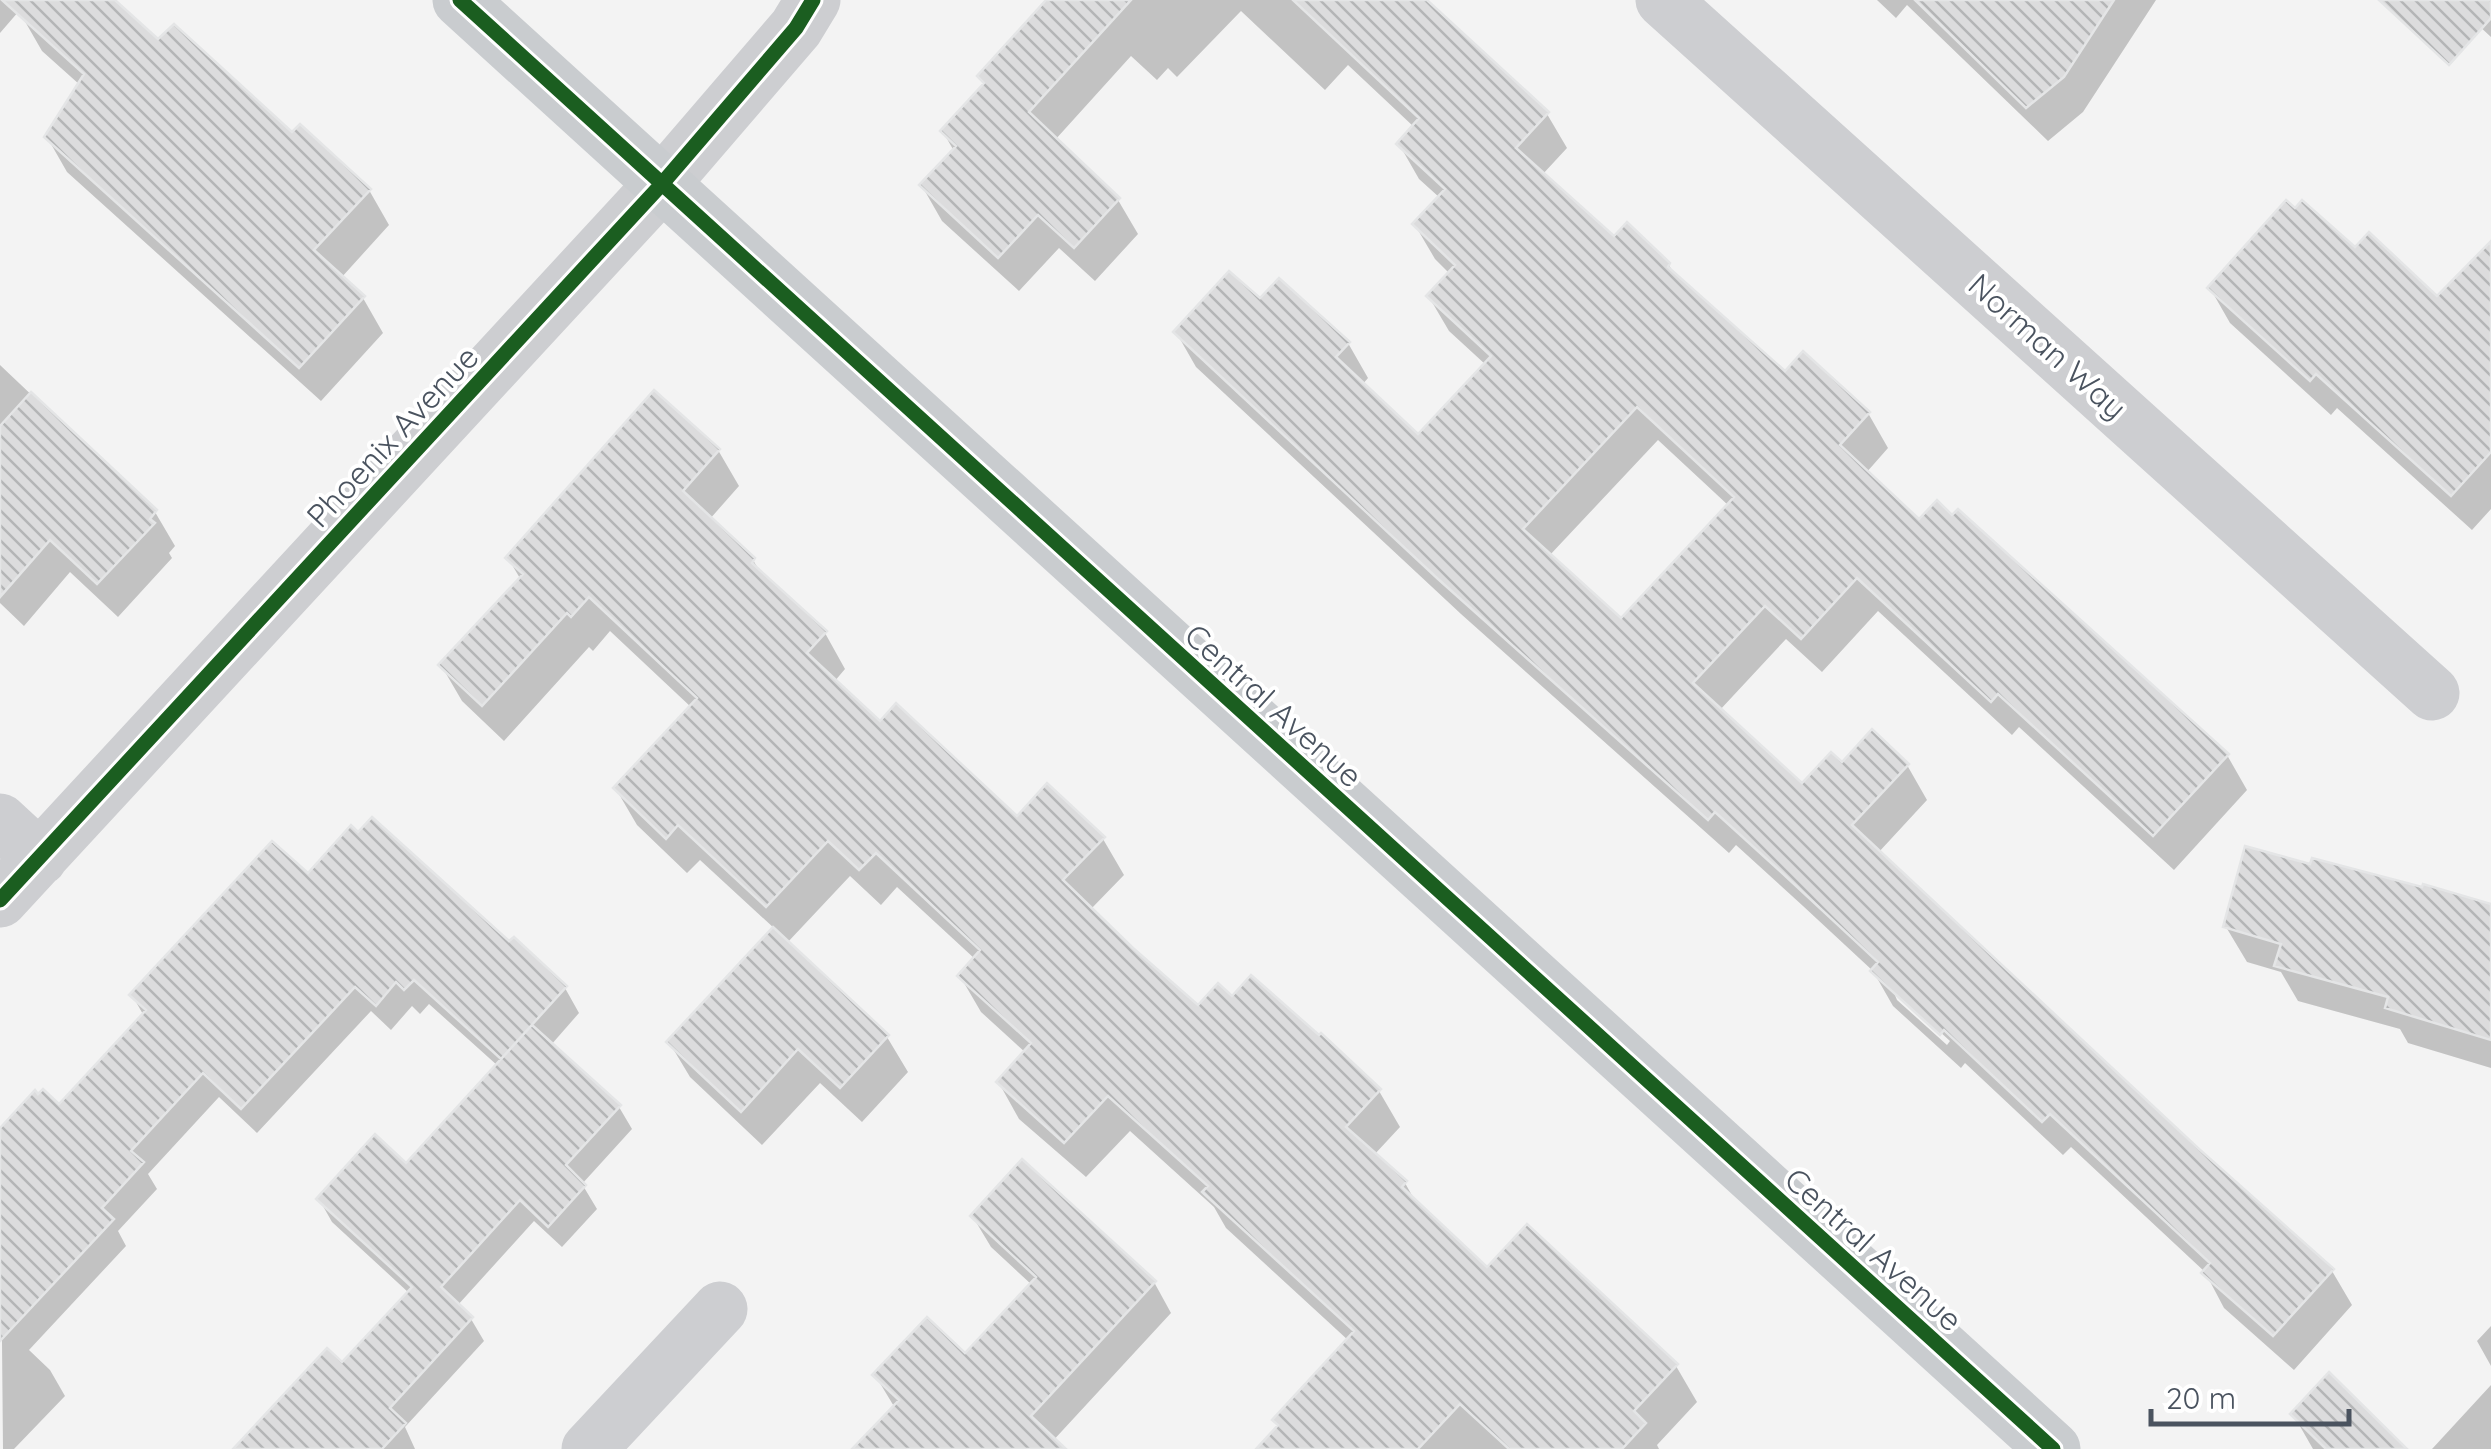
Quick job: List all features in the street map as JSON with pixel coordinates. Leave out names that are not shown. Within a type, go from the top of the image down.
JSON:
[{"type":"main road","name":"Central Avenue","points":[[460,0],[2053,1449]]},
{"type":"street","name":"Phoenix Avenue","points":[[0,900],[661,185],[796,28],[814,0]]},
{"type":"street","name":"Norman Way","points":[[1664,0],[2432,693]]},
{"type":"street","points":[[0,822],[40,858]]},
{"type":"street","points":[[589,1449],[720,1309]]},
{"type":"building","points":[[2,0],[115,0],[158,39],[174,24],[292,132],[300,124],[371,189],[314,250],[365,296],[299,368],[44,137],[84,74]]},
{"type":"building","points":[[1046,0],[1131,0],[1029,112],[1120,198],[1074,248],[1038,215],[998,258],[919,185],[956,146],[940,131],[984,83],[977,76]]},
{"type":"building","points":[[1293,0],[1427,0],[1549,112],[1516,148],[1614,236],[1627,222],[1670,263],[1668,267],[1785,371],[1803,351],[1870,412],[1840,445],[1919,519],[1937,500],[1952,515],[1958,509],[2229,754],[2153,836],[1998,694],[1991,702],[1857,578],[1801,639],[1765,606],[1693,683],[1802,783],[1831,752],[1842,762],[1872,729],[1909,764],[1852,825],[2199,1149],[2334,1269],[2273,1336],[2201,1273],[2210,1263],[2050,1114],[2042,1122],[1944,1030],[1940,1035],[1870,971],[1878,962],[1780,871],[1715,812],[1708,820],[1438,579],[1173,332],[1229,271],[1260,298],[1279,278],[1350,342],[1336,357],[1418,434],[1491,356],[1426,296],[1455,265],[1412,224],[1445,189],[1396,144],[1419,118]],"holes":[[[1637,407],[1734,497],[1621,618],[1523,529]]]},
{"type":"building","points":[[1915,0],[2114,0],[2064,77],[2026,108]]},
{"type":"building","points":[[2379,0],[2491,0],[2491,18],[2449,65]]},
{"type":"building","points":[[2286,200],[2295,208],[2302,200],[2355,247],[2369,232],[2437,296],[2491,241],[2491,452],[2451,496],[2316,374],[2310,381],[2207,288]]},
{"type":"building","points":[[654,390],[720,449],[683,491],[755,558],[752,563],[827,631],[807,653],[880,721],[896,703],[1017,816],[1047,783],[1105,837],[1063,880],[1133,948],[1198,1005],[1218,983],[1232,996],[1251,975],[1381,1089],[1346,1127],[1407,1181],[1402,1187],[1487,1267],[1527,1224],[1678,1364],[1634,1411],[1646,1423],[1622,1449],[1509,1449],[1460,1404],[1418,1449],[1256,1449],[1278,1425],[1272,1420],[1354,1331],[1202,1192],[1208,1186],[1108,1096],[1064,1143],[996,1082],[1031,1043],[957,976],[980,950],[876,853],[859,870],[828,841],[766,907],[678,825],[666,839],[613,788],[697,698],[589,597],[571,617],[567,613],[482,706],[438,665],[523,574],[505,558]]},
{"type":"building","points":[[31,392],[157,510],[150,519],[155,523],[97,584],[50,540],[0,597],[0,426]]},
{"type":"building","points":[[372,817],[509,941],[514,937],[567,986],[501,1059],[414,980],[404,990],[396,982],[376,1006],[355,987],[241,1109],[203,1073],[131,1151],[144,1162],[102,1208],[114,1219],[0,1341],[0,1128],[35,1090],[38,1094],[43,1089],[59,1104],[146,1010],[129,995],[272,841],[308,873],[351,825],[358,832]]},
{"type":"building","points":[[2245,846],[2310,864],[2312,858],[2422,887],[2423,884],[2491,904],[2491,1040],[2385,1008],[2388,997],[2274,966],[2281,944],[2223,927]]},
{"type":"building","points":[[773,927],[889,1035],[840,1088],[798,1049],[741,1112],[666,1042]]},
{"type":"building","points":[[532,1025],[621,1105],[566,1165],[586,1185],[548,1227],[520,1200],[441,1287],[473,1317],[390,1408],[406,1423],[382,1449],[233,1449],[327,1348],[342,1362],[412,1287],[316,1199],[375,1134],[406,1163]]},
{"type":"building","points":[[1022,1159],[1156,1281],[1031,1416],[1066,1449],[852,1449],[899,1400],[872,1375],[927,1317],[965,1353],[1036,1277],[970,1216]]},
{"type":"building","points":[[2329,1372],[2407,1449],[2326,1449],[2290,1414]]},
{"type":"cycle path","points":[[460,0],[2053,1449]]},
{"type":"cycle path","points":[[0,900],[661,185],[796,28],[813,0]]}]
